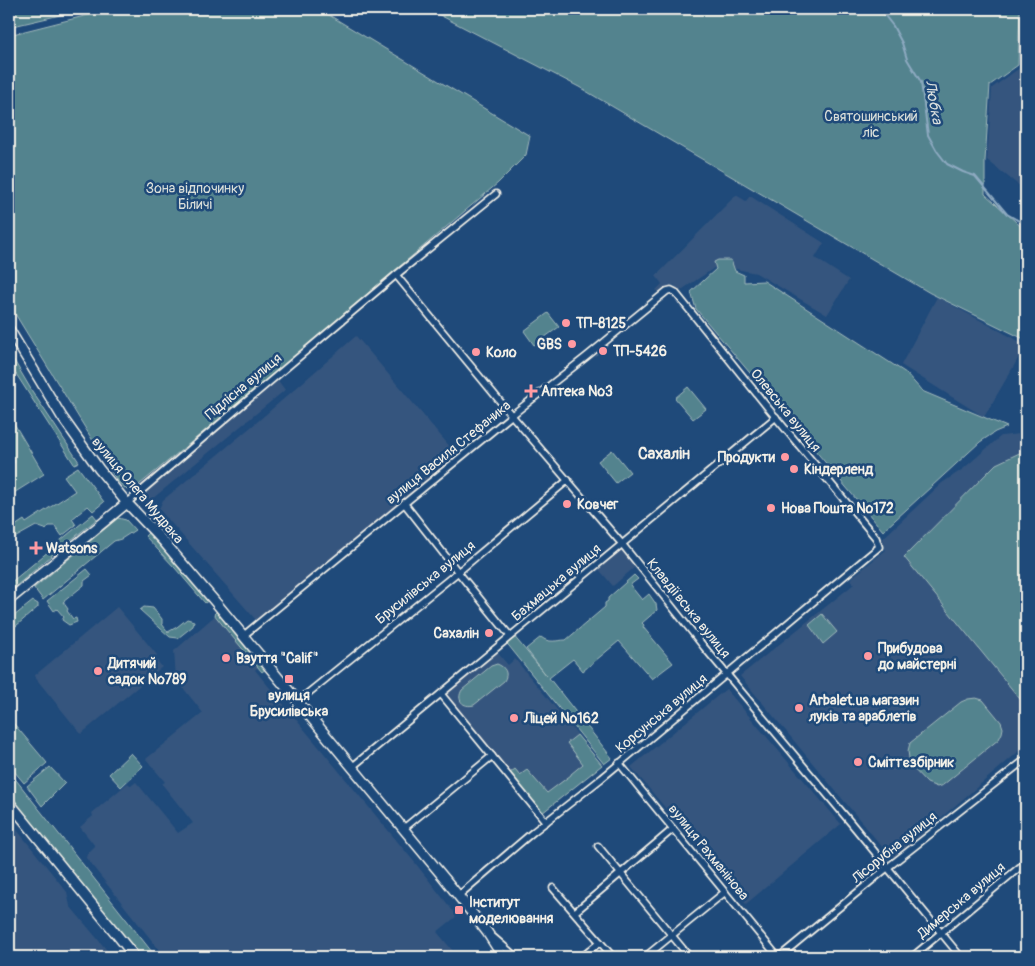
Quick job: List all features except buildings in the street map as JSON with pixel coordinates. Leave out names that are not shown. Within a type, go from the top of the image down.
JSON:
[{"type":"main road","name":"вулиця Олега Мудрака","points":[[9,329],[62,417],[99,469],[127,503],[164,542],[404,829],[486,932]]},
{"type":"main road","name":"Підлісна вулиця","points":[[9,600],[127,503]]},
{"type":"main road","points":[[9,802],[135,957]]},
{"type":"main road","points":[[486,932],[503,957]]},
{"type":"street","name":"Підлісна вулиця","points":[[127,503],[496,194]]},
{"type":"street","name":"Клавдіївська вулиця","points":[[396,276],[622,544],[726,674],[961,957]]},
{"type":"street","name":"вулиця Василя Стефаника","points":[[242,636],[512,415],[667,291],[671,290]]},
{"type":"street","name":"Олевська вулиця","points":[[671,290],[675,292],[876,538],[879,547]]},
{"type":"street","name":"Бахмацька вулиця","points":[[352,767],[776,417]]},
{"type":"street","name":"Брусилівська вулиця","points":[[297,702],[568,480]]},
{"type":"street","points":[[404,504],[510,636]]},
{"type":"street","name":"Корсунська вулиця","points":[[458,896],[879,547]]},
{"type":"street","points":[[441,694],[546,822]]},
{"type":"street","points":[[404,829],[492,756]]},
{"type":"street","name":"Лісорубна вулиця","points":[[779,957],[887,868],[1026,759]]},
{"type":"street","name":"вулиця Рахманінова","points":[[619,764],[779,957]]},
{"type":"street","points":[[575,912],[673,829]]},
{"type":"street","points":[[598,846],[688,955]]},
{"type":"street","name":"Димерська вулиця","points":[[912,957],[1026,862]]},
{"type":"street","points":[[553,888],[613,957]]},
{"type":"street","points":[[645,957],[725,892]]},
{"type":"street","points":[[486,932],[516,957]]},
{"type":"street","points":[[582,957],[600,942]]},
{"type":"shaded area","points":[[1023,9],[1026,9],[1026,191],[987,160],[992,88],[1021,67]]},
{"type":"shaded area","points":[[736,195],[746,201],[750,196],[824,243],[815,258],[849,280],[827,315],[756,273],[736,269],[726,260],[680,291],[674,285],[661,294],[656,290],[662,284],[656,276]]},
{"type":"shaded area","points":[[386,274],[393,283],[277,379],[285,390],[146,504],[132,485]]},
{"type":"shaded area","points":[[937,297],[1026,345],[984,417],[901,365]]},
{"type":"shaded area","points":[[356,336],[457,455],[256,620],[159,509],[163,500]]},
{"type":"shaded area","points":[[1019,434],[1026,439],[1026,450],[996,464],[1020,699],[1026,696],[1026,753],[1019,749],[1017,753],[895,857],[889,855],[740,676],[854,584],[850,579],[886,550],[880,541],[942,483],[963,469],[1001,436]]},
{"type":"shaded area","points":[[621,548],[636,566],[613,586],[597,567]]},
{"type":"shaded area","name":"Дитячий садок №789","points":[[117,607],[157,655],[155,658],[162,667],[81,734],[34,676]]},
{"type":"shaded area","points":[[217,614],[260,665],[255,670],[457,916],[437,932],[458,957],[165,957],[86,858],[87,854],[95,846],[80,827],[93,816],[92,813],[128,783],[131,786],[136,782],[178,833],[193,823],[162,784],[165,782],[146,759],[203,713],[176,679],[174,651]]},
{"type":"shaded area","name":"Ліцей №162","points":[[496,651],[508,665],[515,659],[603,765],[542,814],[497,758],[497,755],[445,695]]},
{"type":"shaded area","points":[[726,689],[841,824],[746,904],[631,767]]},
{"type":"shaded area","points":[[9,820],[67,892],[70,906],[111,955],[108,957],[9,957]]},
{"type":"green space","points":[[9,9],[86,9],[9,27]]},
{"type":"green space","name":"Зона відпочинку Біличі","points":[[112,9],[319,9],[530,136],[526,155],[498,183],[241,401],[134,489],[127,490],[117,481],[9,304],[9,35]]},
{"type":"green space","name":"Святошинський ліс","points":[[428,9],[1020,9],[1018,65],[990,85],[985,161],[985,194],[1026,231],[1026,340],[930,293],[579,87]]},
{"type":"green space","points":[[718,260],[731,260],[735,271],[744,275],[744,282],[764,281],[906,373],[922,391],[1007,427],[980,442],[883,531],[696,309],[691,292],[716,269],[714,262]]},
{"type":"green space","points":[[548,313],[559,327],[534,345],[524,331]]},
{"type":"green space","points":[[9,352],[32,391],[79,462],[74,464],[9,363]]},
{"type":"green space","points":[[688,387],[706,409],[693,419],[675,398]]},
{"type":"green space","points":[[9,415],[44,474],[9,496],[9,466],[15,462],[9,451]]},
{"type":"green space","points":[[612,450],[630,472],[616,483],[598,461]]},
{"type":"green space","points":[[1026,450],[1026,696],[1020,699],[904,557],[996,464]]},
{"type":"green space","points":[[78,467],[104,502],[93,511],[88,506],[72,519],[76,525],[62,536],[55,526],[49,526],[46,530],[36,526],[9,541],[9,530],[24,520],[26,523],[75,491],[64,476]]},
{"type":"green space","points":[[93,514],[97,519],[60,549],[56,544]]},
{"type":"green space","points":[[118,518],[126,520],[135,530],[114,541],[43,600],[34,588]]},
{"type":"green space","points":[[149,532],[169,552],[209,600],[205,603],[145,536]]},
{"type":"green space","points":[[55,546],[58,550],[9,592],[9,584]]},
{"type":"green space","points":[[87,569],[92,575],[84,581],[84,585],[63,602],[73,619],[76,618],[77,622],[69,625],[62,620],[64,617],[57,609],[54,611],[47,601]]},
{"type":"green space","points":[[634,575],[638,579],[630,585],[642,600],[649,594],[656,604],[657,610],[642,623],[643,627],[673,663],[652,679],[619,641],[583,671],[573,659],[549,678],[612,758],[604,764],[505,641],[513,635],[547,676],[526,649],[541,637],[550,641],[566,640],[605,607],[608,598]]},
{"type":"green space","points":[[33,601],[38,604],[38,607],[9,632],[9,620]]},
{"type":"green space","points":[[144,607],[153,608],[162,619],[162,624],[168,632],[187,619],[194,621],[193,626],[178,638],[170,637],[140,610]]},
{"type":"green space","points":[[218,610],[267,668],[262,672],[214,614]]},
{"type":"green space","points":[[822,614],[837,632],[823,644],[809,625]]},
{"type":"green space","points":[[497,664],[505,671],[504,681],[474,705],[464,704],[460,700],[462,690],[491,666]]},
{"type":"green space","points":[[976,698],[983,700],[1001,722],[1003,728],[999,739],[943,785],[937,787],[927,783],[910,765],[908,751],[910,743],[961,702]]},
{"type":"green space","points":[[9,718],[47,763],[24,783],[9,765]]},
{"type":"green space","points":[[577,735],[602,765],[542,813],[510,773],[515,769],[520,775],[527,770],[547,793],[583,764],[567,743]]},
{"type":"green space","points":[[131,753],[143,766],[121,787],[109,774]]},
{"type":"green space","points":[[50,767],[65,783],[42,806],[27,786]]},
{"type":"green space","points":[[9,771],[156,957],[141,957],[9,794]]},
{"type":"waterway","name":"Любка","points":[[877,9],[882,12],[893,26],[902,43],[907,59],[921,82],[928,135],[937,151],[947,164],[975,176],[1007,214],[1026,225]]},
{"type":"place","name":"ТП-8125","points":[[566,323]]},
{"type":"place","name":"GBS","points":[[572,344]]},
{"type":"place","name":"ТП-5426","points":[[603,351]]},
{"type":"place","name":"Коло","points":[[476,352]]},
{"type":"place","name":"Аптека №3","points":[[531,391]]},
{"type":"place","name":"Продукти","points":[[785,457]]},
{"type":"place","name":"Кіндерленд","points":[[794,469]]},
{"type":"place","name":"Ковчег","points":[[567,504]]},
{"type":"place","name":"Нова Пошта №172","points":[[771,508]]},
{"type":"place","name":"Watsons","points":[[36,548]]},
{"type":"place","name":"Сахалін","points":[[489,633]]},
{"type":"place","name":"Прибудова до майстерні","points":[[868,656]]},
{"type":"place","name":"Взуття \"Calif\"","points":[[226,658]]},
{"type":"place","name":"Дитячий садок №789","points":[[98,671]]},
{"type":"place","name":"вулиця Брусилівська","points":[[289,679]]},
{"type":"place","name":"Arbalet.ua магазин луків та араблетів","points":[[799,708]]},
{"type":"place","name":"Ліцей №162","points":[[514,718]]},
{"type":"place","name":"Сміттєзбірник","points":[[858,762]]},
{"type":"place","name":"Інститут моделювання","points":[[459,910]]},
{"type":"district","name":"Сахалін","points":[[664,453]]}]
